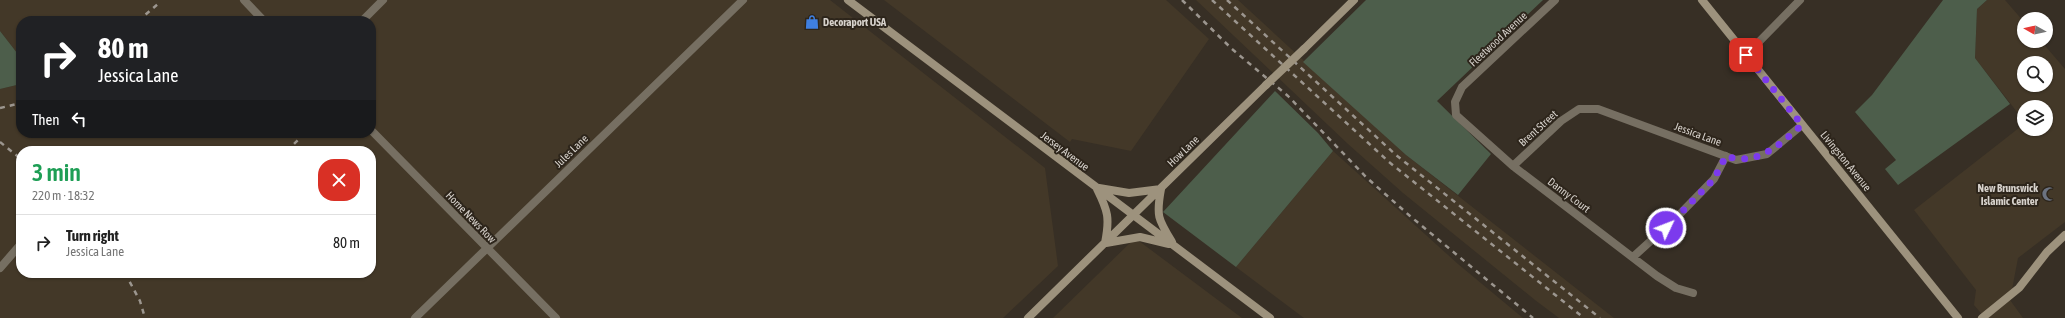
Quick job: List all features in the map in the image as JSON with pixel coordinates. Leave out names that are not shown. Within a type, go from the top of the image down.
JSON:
[{"type":"main road","name":"Jersey Avenue","points":[[848,0],[1270,318]]},
{"type":"main road","name":"How Lane","points":[[1028,318],[1354,0]]},
{"type":"main road","name":"Livingston Avenue","points":[[1702,0],[1958,318]]},
{"type":"main road","points":[[1096,187],[1124,193],[1161,189],[1158,204],[1158,217],[1175,246]]},
{"type":"main road","points":[[1096,187],[1108,214],[1105,243],[1140,237],[1175,246]]},
{"type":"main road","points":[[1982,318],[2019,288],[2047,252],[2065,235]]},
{"type":"street","points":[[244,0],[259,16]]},
{"type":"street","points":[[367,16],[383,0]]},
{"type":"street","name":"Jules Lane","points":[[415,318],[743,0]]},
{"type":"street","name":"Fleetwood Avenue","points":[[1458,96],[1462,87],[1555,0]]},
{"type":"street","points":[[1746,55],[1800,0]]},
{"type":"street","name":"Danny Court","points":[[1458,96],[1455,102],[1456,114],[1513,166],[1676,288],[1693,293]]},
{"type":"street","name":"Jessica Lane","points":[[1579,109],[1598,109],[1736,160],[1767,154],[1802,125]]},
{"type":"street","name":"Brent Street","points":[[1513,166],[1561,121],[1579,109]]},
{"type":"street","name":"Home News Row","points":[[376,135],[556,318]]},
{"type":"street","points":[[1633,257],[1676,218],[1714,179],[1726,156]]},
{"type":"street","points":[[0,268],[16,250]]},
{"type":"shaded area","points":[[0,0],[830,0],[1045,168],[1058,266],[1003,318],[0,318],[0,89],[16,85],[16,138],[376,138],[376,16],[16,16],[16,52],[0,31]]},
{"type":"shaded area","points":[[884,0],[1166,0],[1209,39],[1131,151],[1072,139],[1070,142]]},
{"type":"shaded area","points":[[1196,0],[1238,0],[1406,155],[1614,318],[1559,318],[1535,300],[1403,193],[1348,144]]},
{"type":"shaded area","points":[[1987,0],[2005,0],[2017,14],[2017,48],[2047,48],[2065,69],[2065,222],[2018,258],[2010,300],[2023,318],[1985,318],[1974,305],[1976,290],[1914,210],[2017,129],[2017,136],[2053,136],[2053,100],[2017,100],[2017,112],[1975,58],[1977,9]]},
{"type":"shaded area","points":[[1333,151],[1458,264],[1523,318],[1304,318],[1236,267]]},
{"type":"shaded area","points":[[1135,238],[1242,318],[1053,318]]},
{"type":"green space","points":[[1366,0],[1543,0],[1437,101],[1491,154],[1458,195],[1406,155],[1303,62]]},
{"type":"green space","points":[[1943,0],[1987,0],[1977,9],[1975,58],[2010,104],[1898,185],[1885,169],[1896,160],[1855,112],[1872,95]]},
{"type":"green space","points":[[0,31],[16,52],[16,85],[0,89]]},
{"type":"green space","points":[[1275,91],[1318,133],[1333,151],[1236,267],[1163,212]]},
{"type":"railway","points":[[1182,0],[1232,49],[1288,96],[1366,177],[1410,216],[1533,318]]},
{"type":"railway","points":[[1212,0],[1389,162],[1584,318]]},
{"type":"railway","points":[[1227,0],[1396,155],[1600,318]]},
{"type":"railway","points":[[144,16],[158,4]]},
{"type":"railway","points":[[0,108],[16,104]]},
{"type":"railway","points":[[292,146],[300,138]]},
{"type":"railway","points":[[0,142],[16,155]]},
{"type":"railway","points":[[128,278],[140,301],[145,318]]},
{"type":"place","name":"Decoraport USA","points":[[812,22]]},
{"type":"place","name":"New Brunswick Islamic Center","points":[[2049,194]]},
{"type":"route","points":[[1666,228],[1714,179],[1726,156],[1736,160],[1767,154],[1802,125],[1746,55]]}]
